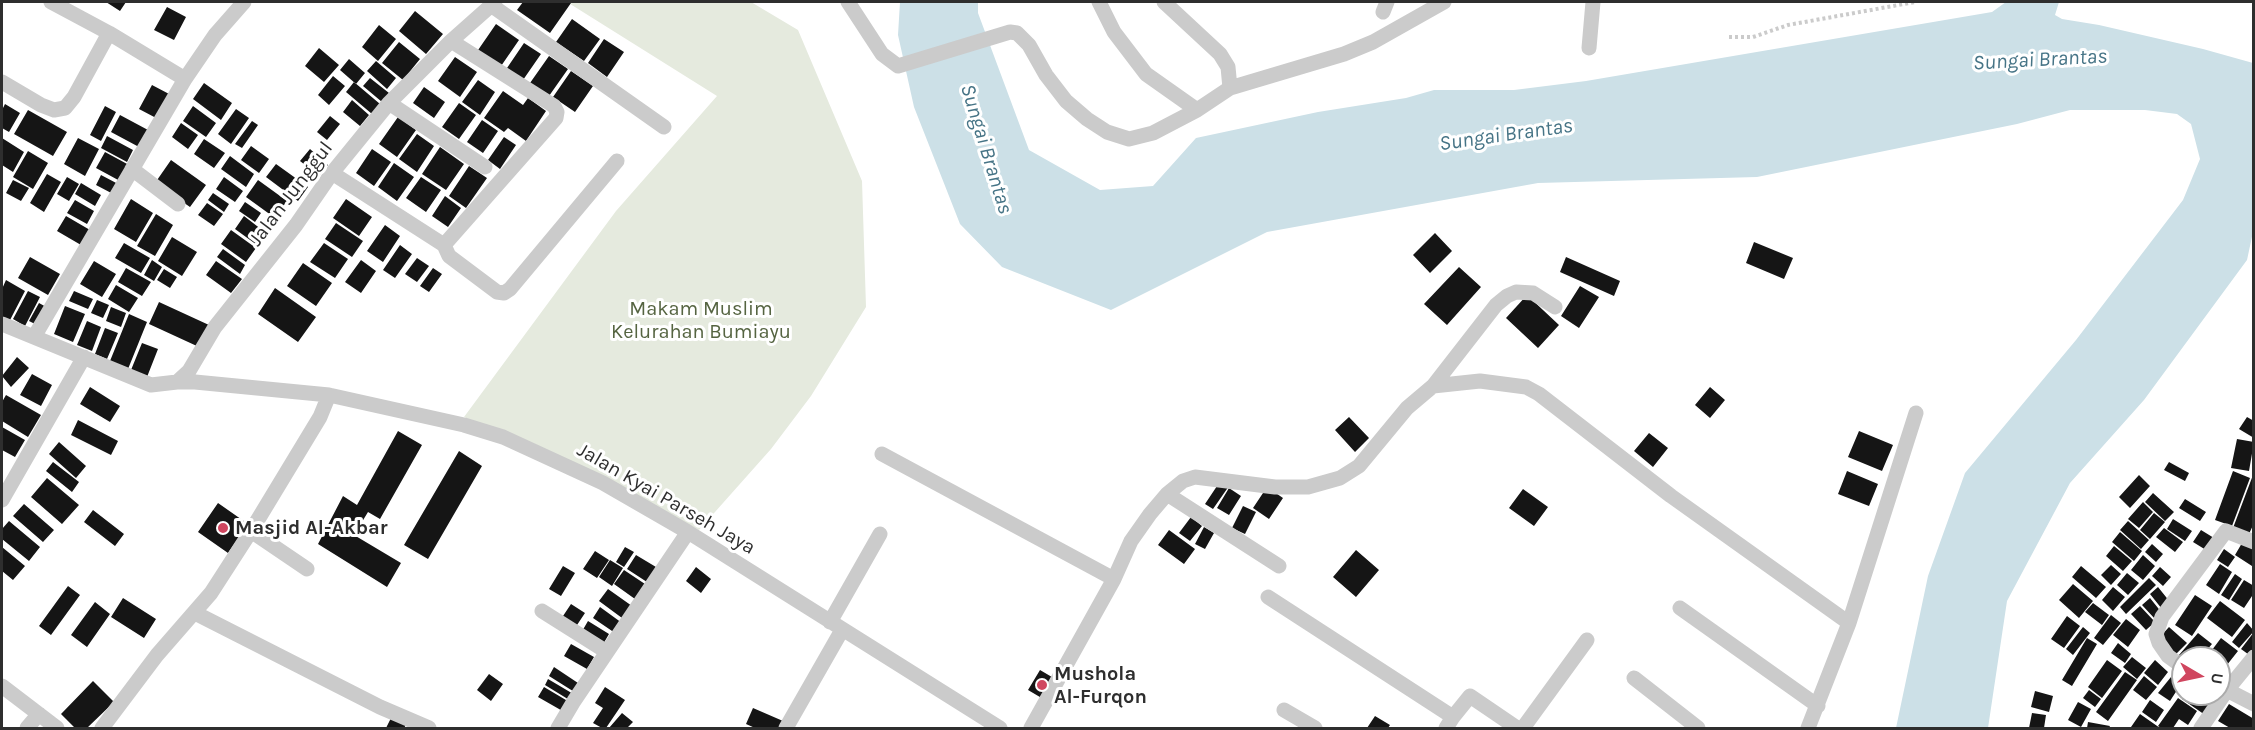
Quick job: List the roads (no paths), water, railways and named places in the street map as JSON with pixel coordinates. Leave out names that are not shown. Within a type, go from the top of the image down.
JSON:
[{"type":"street","points":[[51,2],[109,33],[185,79]]},
{"type":"street","points":[[34,336],[185,79],[215,35],[244,2]]},
{"type":"street","points":[[848,2],[882,54],[898,66],[1010,32],[1017,33],[1024,38],[1046,75],[1066,101],[1107,132],[1129,139],[1153,133],[1197,110],[1230,88],[1344,54],[1392,32],[1444,2]]},
{"type":"street","points":[[1099,2],[1114,32],[1146,74],[1197,110]]},
{"type":"street","points":[[1164,2],[1220,54],[1228,67],[1230,88]]},
{"type":"street","points":[[1589,48],[1593,2]]},
{"type":"street","points":[[493,3],[664,127]]},
{"type":"street","name":"Jalan Junggul","points":[[177,382],[189,371],[215,327],[296,225],[332,173],[389,103],[493,3]]},
{"type":"street","points":[[2,82],[41,105],[54,110],[65,108],[74,97],[109,33]]},
{"type":"street","points":[[444,245],[556,118],[557,112],[554,106],[451,41]]},
{"type":"street","points":[[389,103],[485,167]]},
{"type":"street","points":[[332,173],[444,245],[449,256],[496,292],[504,293],[510,289],[617,160]]},
{"type":"street","points":[[132,169],[178,204]]},
{"type":"street","points":[[1030,729],[1114,579],[1131,541],[1167,494],[1183,481],[1195,477],[1286,487],[1308,487],[1340,478],[1359,466],[1407,408],[1433,386],[1496,304],[1506,296],[1516,292],[1533,293],[1555,307]]},
{"type":"street","name":"Jalan Kyai Parseh Jaya","points":[[2,324],[151,385],[177,382],[329,395],[464,425],[503,437],[603,483],[688,532],[992,726]]},
{"type":"street","points":[[2,500],[84,357]]},
{"type":"street","points":[[1433,386],[1480,381],[1526,387],[1539,394],[1671,496],[1849,623]]},
{"type":"street","points":[[102,729],[157,655],[211,593],[320,417],[329,395]]},
{"type":"street","points":[[1808,729],[1849,623],[1916,413]]},
{"type":"street","points":[[882,453],[1114,579]]},
{"type":"street","points":[[1167,494],[1279,566]]},
{"type":"street","points":[[251,531],[308,570]]},
{"type":"street","points":[[2171,658],[2158,644],[2156,634],[2162,617],[2226,531],[2253,542]]},
{"type":"street","points":[[558,729],[574,701],[688,532]]},
{"type":"street","points":[[786,729],[880,534]]},
{"type":"street","points":[[1268,597],[1449,723],[1470,696],[1517,729]]},
{"type":"street","points":[[1680,608],[1818,706]]},
{"type":"street","points":[[543,611],[607,652]]},
{"type":"street","points":[[195,613],[380,707],[429,729]]},
{"type":"street","points":[[1524,729],[1587,640]]},
{"type":"street","points":[[2231,680],[2253,657]]},
{"type":"street","points":[[1634,678],[1698,729]]},
{"type":"street","points":[[2,686],[57,729]]},
{"type":"street","points":[[2231,692],[2253,704]]},
{"type":"street","points":[[2201,729],[2213,706]]},
{"type":"street","points":[[1284,710],[1315,729]]},
{"type":"street","points":[[27,729],[39,714]]},
{"type":"water","name":"Sungai Brantas","points":[[900,2],[978,2],[978,13],[1029,150],[1100,190],[1153,186],[1196,138],[1318,112],[1406,98],[1434,90],[1514,90],[1586,81],[1992,12],[2006,2],[2059,2],[2055,15],[2062,19],[2099,25],[2253,63],[2253,232],[2247,260],[2144,400],[2070,483],[2007,601],[1988,728],[1896,728],[1928,576],[1965,473],[2076,340],[2183,200],[2200,159],[2191,124],[2177,114],[2145,110],[2070,110],[2017,124],[1757,177],[1538,183],[1267,232],[1111,310],[1002,267],[960,224],[914,107],[898,35]]},
{"type":"place","name":"Masjid Al-Akbar","points":[[223,528]]},
{"type":"place","name":"Mushola Al-Furqon","points":[[1042,685]]},
{"type":"park label","name":"Makam Muslim Kelurahan Bumiayu","points":[[701,320]]}]
